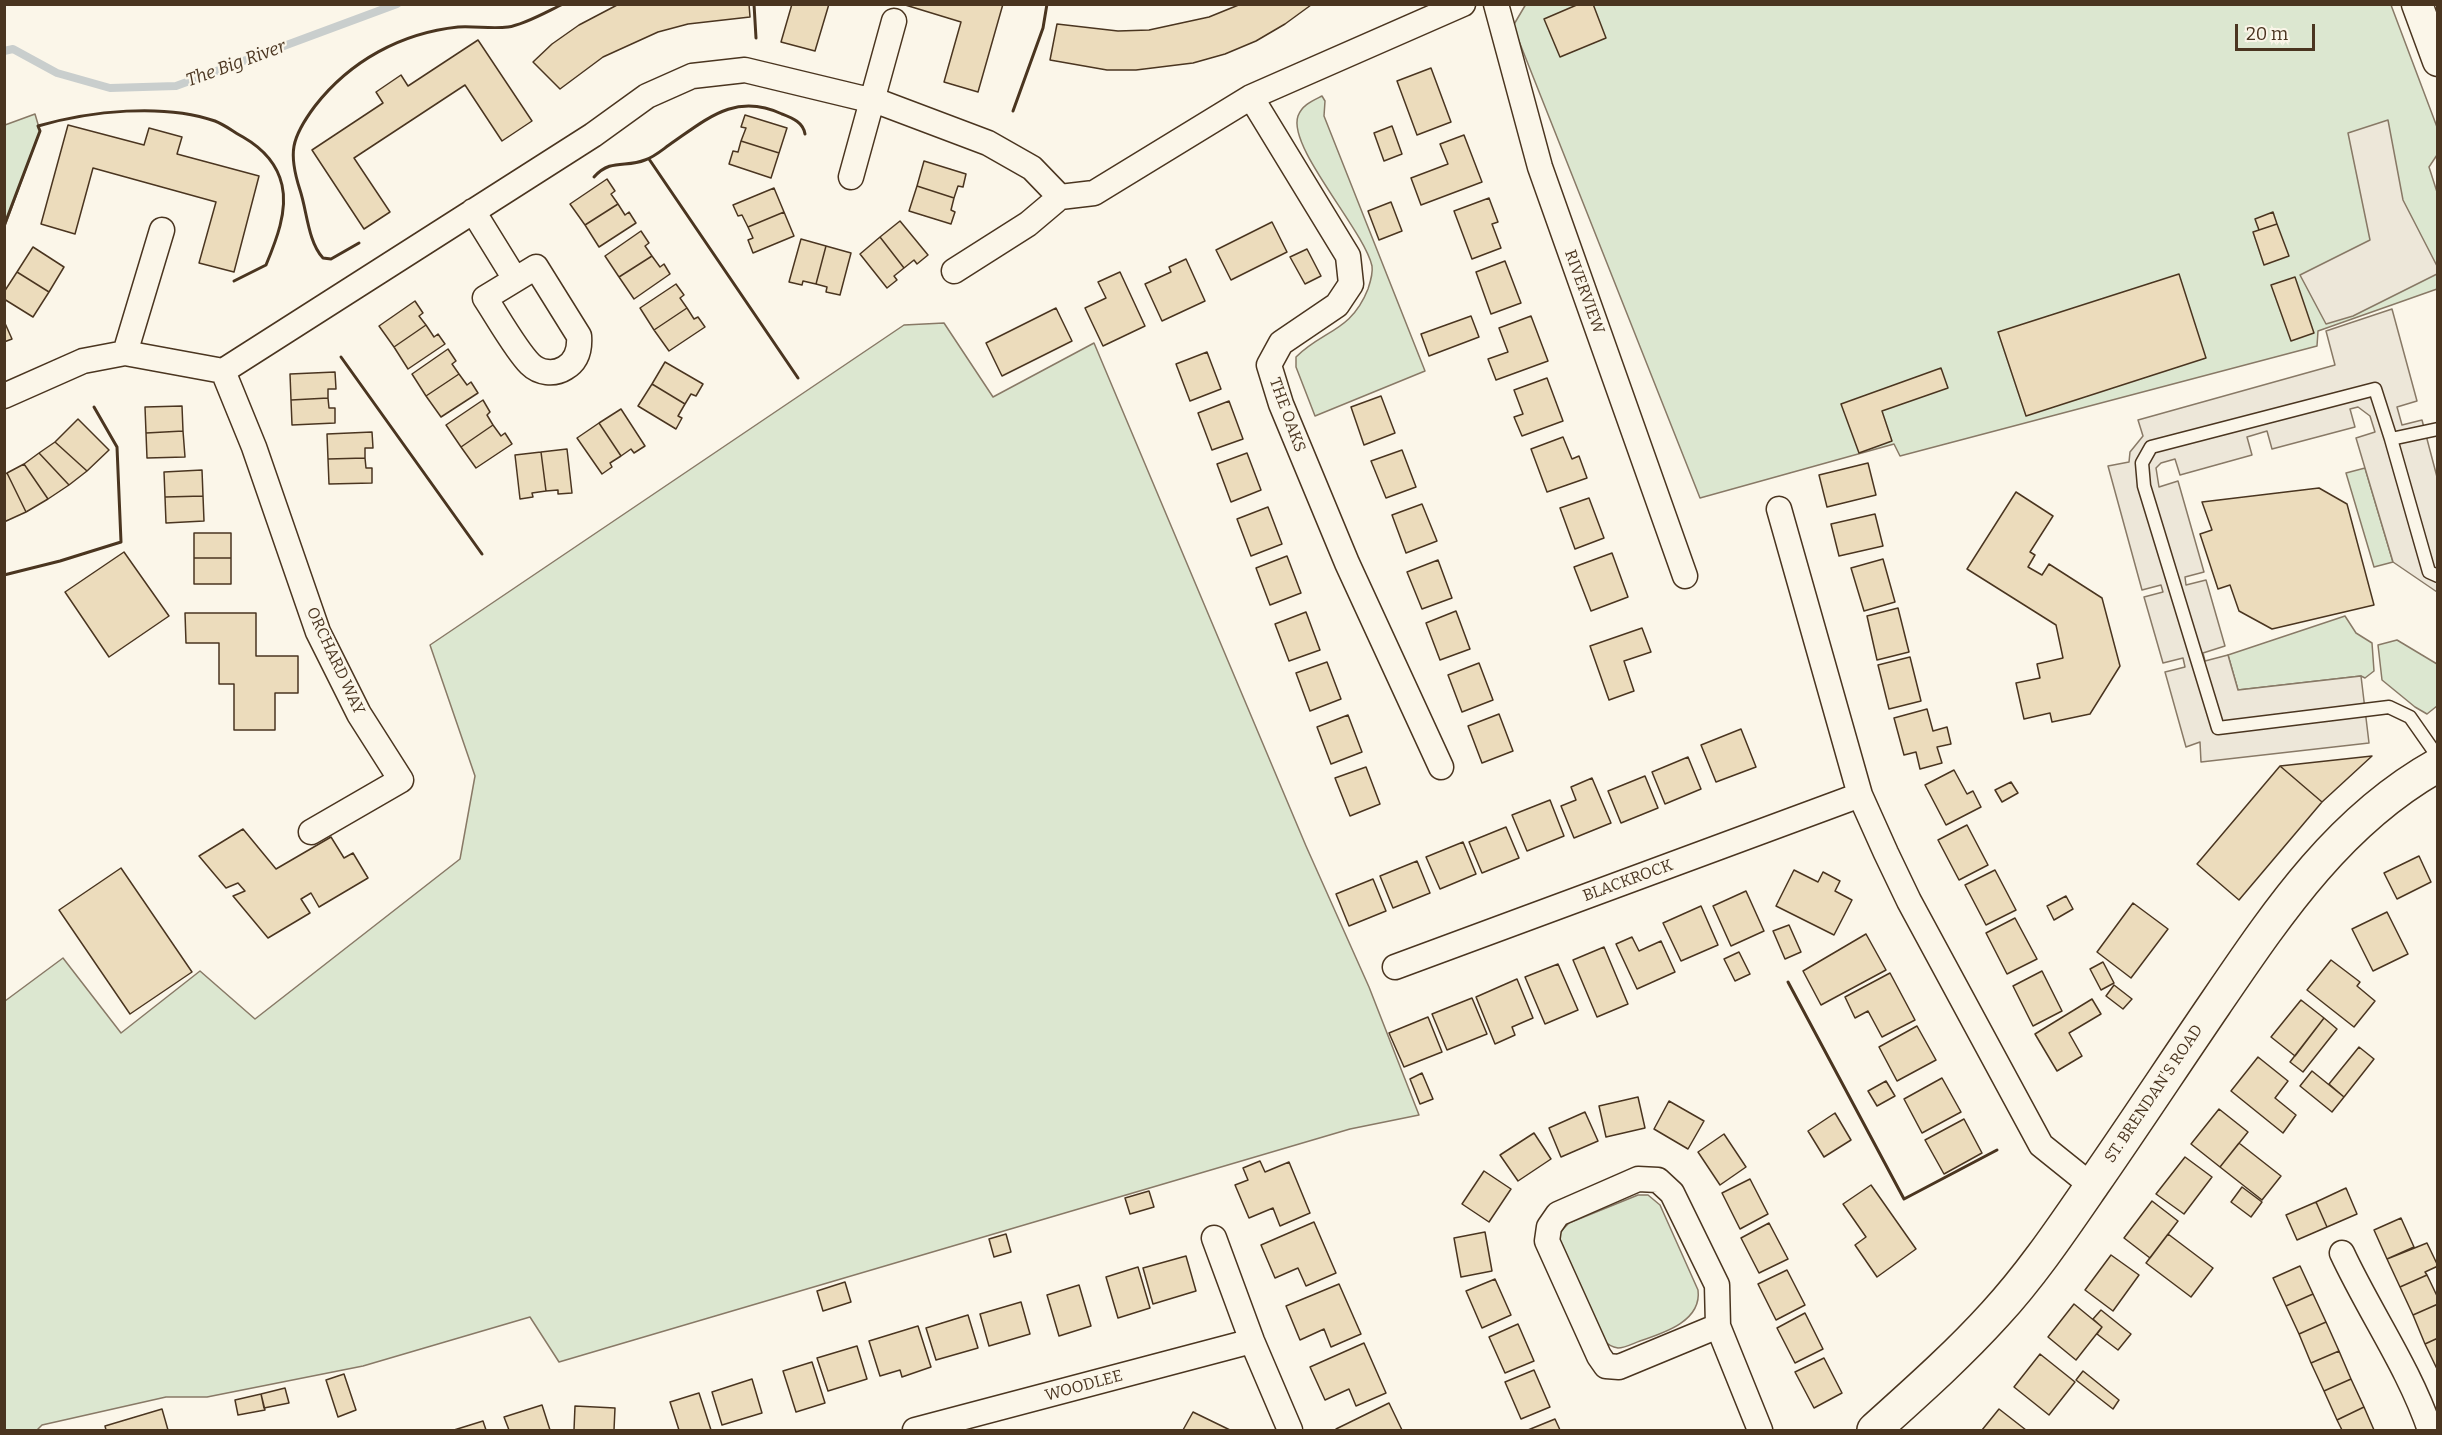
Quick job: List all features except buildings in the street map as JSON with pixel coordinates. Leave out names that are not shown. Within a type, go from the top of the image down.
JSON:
[{"type":"main road","name":"ST. BRENDAN'S ROAD","points":[[1874,1431],[1951,1361],[1996,1313],[2033,1267],[2092,1186],[2279,911],[2322,858],[2361,820],[2397,791],[2438,765]]},
{"type":"street","points":[[954,271],[1028,224],[1060,197],[1094,193],[1251,97],[1462,4]]},
{"type":"street","name":"RIVERVIEW","points":[[1496,4],[1540,167],[1685,576]]},
{"type":"street","points":[[2417,4],[2438,61]]},
{"type":"street","points":[[851,177],[894,21]]},
{"type":"street","points":[[4,396],[83,361],[125,353],[223,371],[593,135],[647,96],[692,76],[746,70],[872,100],[988,143],[1032,168],[1060,197]]},
{"type":"street","name":"THE OAKS","points":[[1251,97],[1348,256],[1351,284],[1337,305],[1281,344],[1269,365],[1281,404],[1347,563],[1441,767]]},
{"type":"street","points":[[472,211],[515,279]]},
{"type":"street","points":[[125,353],[162,230]]},
{"type":"street","name":"ORCHARD WAY","points":[[223,371],[254,447],[318,632],[359,714],[400,780],[311,832]]},
{"type":"street","points":[[1779,509],[1860,795],[1909,901],[2041,1145],[2092,1186]]},
{"type":"street","name":"BLACKROCK","points":[[1395,968],[1860,795]]},
{"type":"street","points":[[1718,1326],[1619,1367],[1606,1366],[1599,1356],[1547,1241],[1549,1227],[1558,1214],[1638,1179],[1658,1180],[1672,1193],[1717,1285],[1718,1326],[1760,1431]]},
{"type":"street","points":[[1214,1238],[1252,1341],[1290,1431]]},
{"type":"street","points":[[2342,1253],[2400,1365],[2430,1431]]},
{"type":"street","name":"WOODLEE","points":[[915,1431],[1252,1341]]},
{"type":"lane","points":[[2438,576],[2429,572],[2375,389],[2151,447],[2142,463],[2144,486],[2218,728],[2389,707],[2409,717],[2438,757]]},
{"type":"lane","points":[[2391,439],[2438,429]]},
{"type":"green space","points":[[1526,4],[2391,5],[2437,127],[2437,155],[2429,167],[2437,192],[2437,289],[2318,331],[2317,346],[1900,456],[1894,444],[1700,498],[1513,26]]},
{"type":"green space","points":[[1322,96],[1325,101],[1324,116],[1425,371],[1315,416],[1296,367],[1296,357],[1353,314],[1368,289],[1372,268],[1366,250],[1356,232],[1314,168],[1298,130],[1298,116],[1302,109]]},
{"type":"green space","points":[[35,114],[40,131],[5,226],[5,125]]},
{"type":"green space","points":[[944,323],[993,397],[1094,343],[1306,846],[1369,987],[1419,1115],[1350,1129],[559,1362],[530,1317],[363,1366],[207,1397],[166,1397],[42,1425],[37,1430],[5,1430],[5,1001],[63,958],[121,1033],[200,971],[255,1019],[460,859],[475,776],[430,645],[904,325]]},
{"type":"green space","points":[[2365,468],[2393,562],[2374,567],[2346,473]]},
{"type":"green space","points":[[2345,616],[2356,633],[2372,643],[2374,671],[2365,678],[2361,676],[2238,690],[2228,655]]},
{"type":"green space","points":[[2397,640],[2437,664],[2437,706],[2427,714],[2382,680],[2378,645]]},
{"type":"green space","points":[[1638,1195],[1648,1195],[1660,1205],[1698,1290],[1698,1301],[1688,1318],[1670,1330],[1618,1348],[1602,1339],[1557,1243],[1561,1231],[1569,1223]]},
{"type":"shaded area","points":[[2388,120],[2403,200],[2437,266],[2437,274],[2353,316],[2326,324],[2300,275],[2370,240],[2348,133]]},
{"type":"shaded area","points":[[2392,309],[2417,401],[2397,407],[2402,425],[2422,420],[2437,477],[2437,592],[2393,562],[2356,438],[2375,432],[2370,416],[2358,407],[2350,409],[2355,427],[2272,449],[2267,431],[2247,437],[2252,455],[2180,475],[2175,459],[2161,463],[2156,468],[2159,487],[2178,481],[2204,572],[2185,577],[2186,585],[2206,580],[2225,646],[2203,653],[2205,661],[2228,655],[2238,690],[2361,676],[2369,743],[2201,762],[2200,742],[2186,747],[2165,672],[2185,667],[2183,658],[2163,663],[2144,597],[2163,592],[2161,585],[2142,590],[2108,466],[2129,462],[2130,452],[2143,436],[2138,420],[2335,365],[2326,331]]},
{"type":"waterway","name":"The Big River","points":[[4,51],[13,49],[57,73],[110,88],[176,86],[397,4]]},
{"type":"wall","points":[[359,243],[331,259],[323,258],[311,235],[293,156],[301,127],[315,106],[344,76],[378,52],[397,43],[437,30],[458,27],[514,26],[563,4]]},
{"type":"wall","points":[[754,4],[756,38]]},
{"type":"wall","points":[[1013,111],[1043,28],[1047,4]]},
{"type":"wall","points":[[594,177],[606,167],[648,159],[709,118],[736,107],[765,108],[782,114],[799,123],[805,134]]},
{"type":"wall","points":[[4,226],[40,131],[38,126],[80,116],[127,111],[195,115],[219,123],[256,146],[268,157],[282,185],[282,215],[266,265],[234,281]]},
{"type":"wall","points":[[649,159],[798,378]]},
{"type":"wall","points":[[341,357],[482,554]]},
{"type":"wall","points":[[4,575],[121,542],[117,447],[94,407]]},
{"type":"wall","points":[[1788,982],[1904,1199],[1997,1150]]}]
